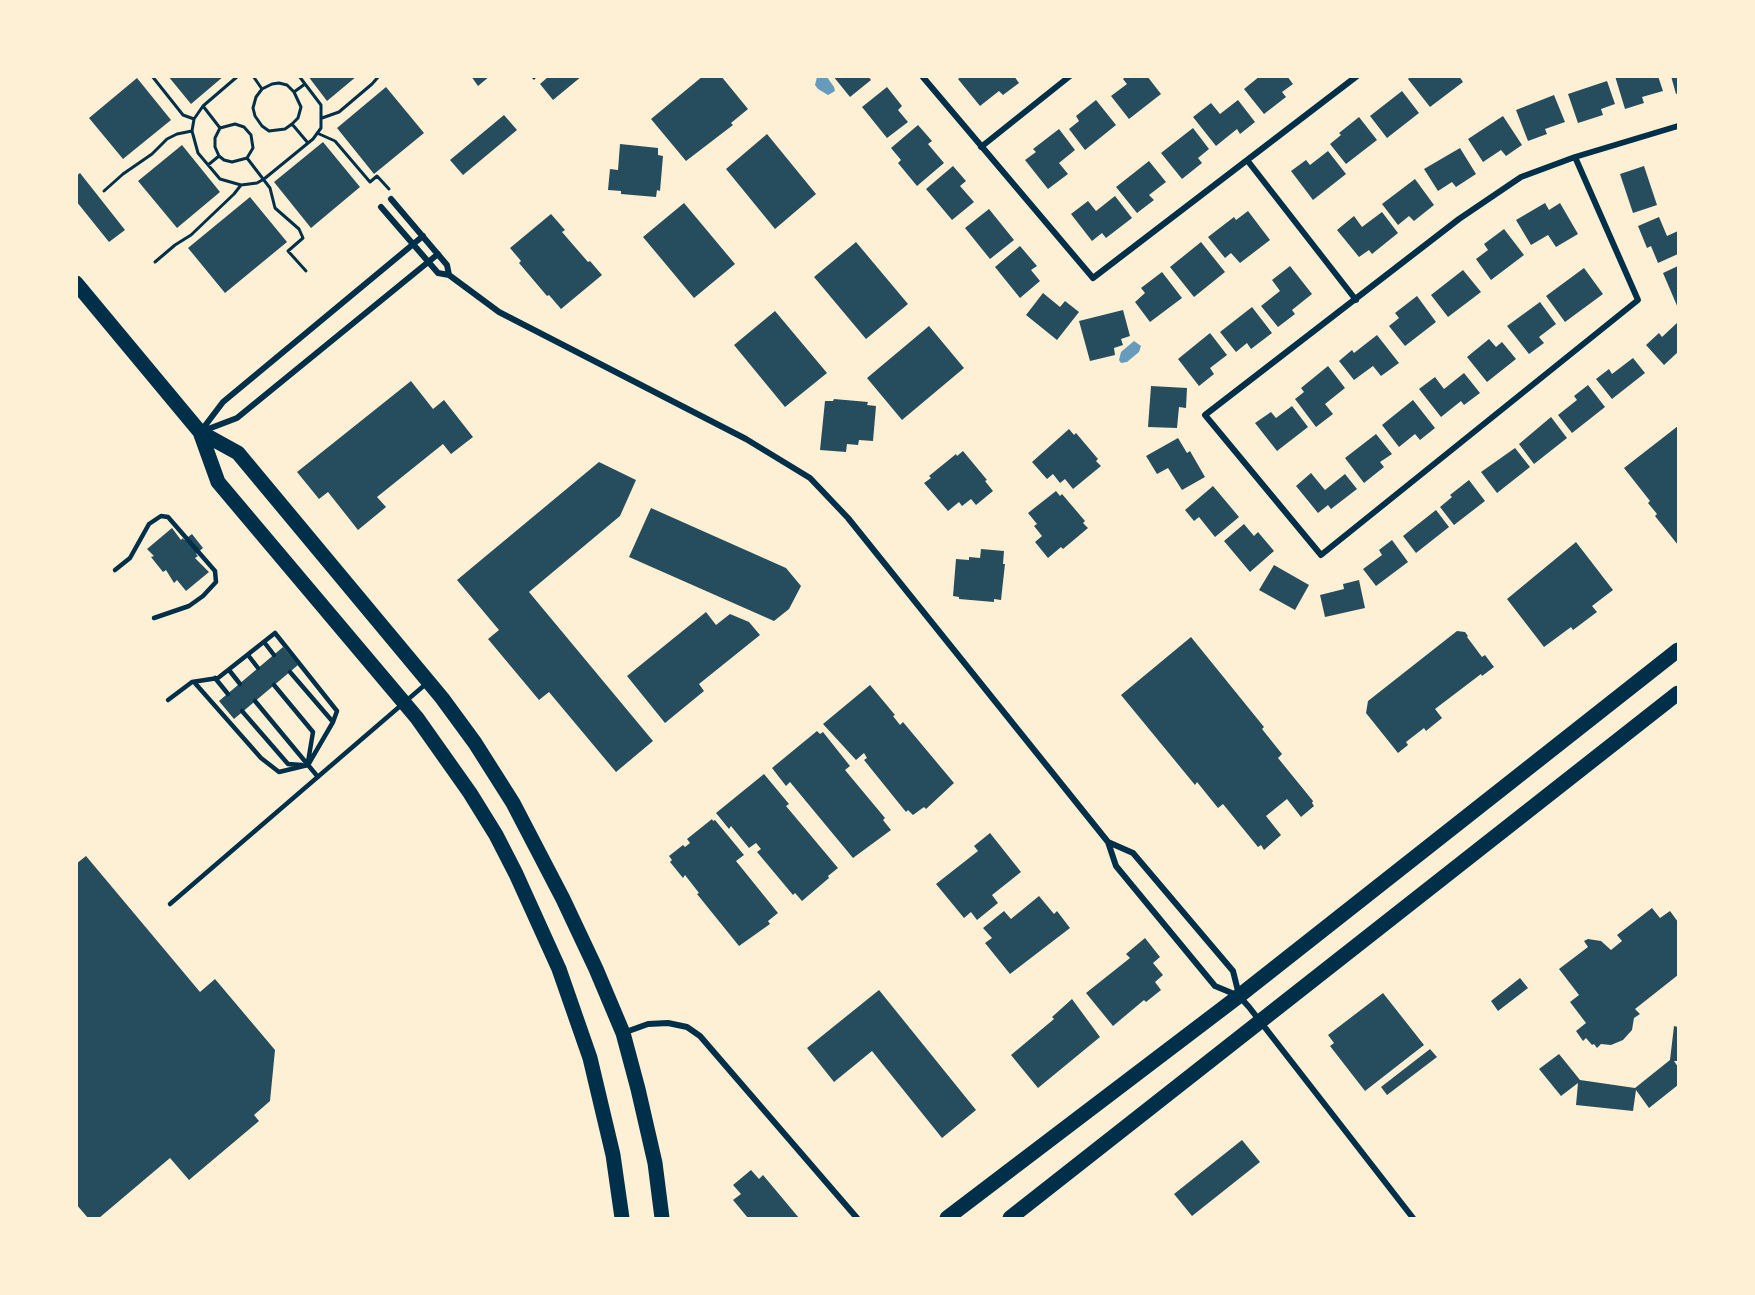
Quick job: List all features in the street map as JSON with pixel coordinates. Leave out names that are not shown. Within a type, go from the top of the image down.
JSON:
[{"type":"main road","points":[[76,283],[200,432],[218,482],[404,702],[443,753],[496,835],[559,969],[590,1058],[613,1155],[622,1218]]},
{"type":"main road","points":[[200,432],[238,453],[428,681],[475,743],[534,841],[596,969],[622,1033],[651,1145],[662,1218]]},
{"type":"main road","points":[[947,1218],[1239,996],[1678,650]]},
{"type":"main road","points":[[1010,1218],[1678,693]]},
{"type":"street","points":[[922,76],[1093,278],[1357,76]]},
{"type":"street","points":[[981,147],[1070,76]]},
{"type":"street","points":[[1575,157],[1638,300],[1321,555],[1205,415],[1459,219],[1521,177],[1575,157],[1678,126]]},
{"type":"street","points":[[1247,160],[1356,300]]},
{"type":"street","points":[[393,197],[447,264],[449,275]]},
{"type":"street","points":[[381,207],[438,273],[449,275],[499,312],[746,439],[810,478],[848,518],[1108,842],[1116,866],[1209,979],[1215,986],[1239,996]]},
{"type":"street","points":[[200,432],[223,402],[423,236]]},
{"type":"street","points":[[200,432],[237,418],[438,254]]},
{"type":"street","points":[[1108,842],[1133,853],[1233,972],[1239,996],[1413,1218]]},
{"type":"street","points":[[622,1033],[648,1024],[668,1023],[687,1027],[700,1036],[857,1218]]},
{"type":"lane","points":[[115,570],[130,558],[149,524],[161,516],[168,517],[215,571],[216,582],[203,596],[189,606],[154,618]]},
{"type":"lane","points":[[168,700],[194,682],[215,678],[229,670],[275,633],[337,711],[308,765],[279,772],[261,758],[194,682]]},
{"type":"lane","points":[[264,642],[274,655]]},
{"type":"lane","points":[[248,655],[258,668]]},
{"type":"lane","points":[[229,670],[240,684]]},
{"type":"lane","points":[[290,672],[333,722]]},
{"type":"lane","points":[[215,678],[228,694]]},
{"type":"lane","points":[[170,904],[428,681]]},
{"type":"lane","points":[[274,685],[313,732],[308,765]]},
{"type":"lane","points":[[255,701],[318,777]]},
{"type":"lane","points":[[242,711],[288,764],[308,765]]},
{"type":"path","points":[[152,76],[183,115],[194,119]]},
{"type":"path","points":[[238,76],[203,106],[194,119],[192,131],[198,153],[220,179],[240,185],[257,183],[264,179],[308,143],[321,128],[321,105],[299,76]]},
{"type":"path","points":[[253,76],[262,89]]},
{"type":"path","points":[[322,118],[339,112],[379,76]]},
{"type":"path","points":[[279,83],[287,84],[294,92],[301,107],[298,118],[285,129],[269,131],[262,126],[253,108],[256,97],[262,89],[279,83]]},
{"type":"path","points":[[294,92],[305,84]]},
{"type":"path","points":[[203,106],[220,128]]},
{"type":"path","points":[[235,124],[244,127],[252,139],[253,148],[247,158],[232,162],[219,156],[215,147],[215,138],[220,128],[235,124]]},
{"type":"path","points":[[292,124],[308,143]]},
{"type":"path","points":[[104,191],[168,139],[177,134],[192,131]]},
{"type":"path","points":[[317,134],[335,141],[370,182],[377,176],[393,197]]},
{"type":"path","points":[[208,165],[219,156]]},
{"type":"path","points":[[247,158],[270,188],[275,208],[298,230],[303,238],[288,251],[306,271]]},
{"type":"path","points":[[155,262],[175,245],[191,236],[234,194],[240,185]]},
{"type":"water","points":[[817,77],[827,77],[835,91],[828,95],[818,89],[815,85]]},
{"type":"water","points":[[1134,341],[1141,346],[1139,352],[1127,362],[1121,363],[1119,360],[1121,352]]},
{"type":"building","points":[[168,76],[224,76],[191,104]]},
{"type":"building","points":[[308,76],[357,76],[327,101]]},
{"type":"building","points":[[471,76],[490,76],[478,86]]},
{"type":"building","points":[[549,76],[582,76],[553,100],[540,84]]},
{"type":"building","points":[[703,76],[721,76],[748,109],[731,123],[733,125],[686,161],[651,119]]},
{"type":"building","points":[[833,76],[868,76],[871,80],[850,97]]},
{"type":"building","points":[[962,76],[981,76],[982,78],[984,76],[1014,76],[1019,83],[1003,95],[999,91],[980,106],[958,79]]},
{"type":"building","points":[[1126,76],[1147,76],[1161,94],[1129,119],[1111,96],[1127,84],[1123,79]]},
{"type":"building","points":[[1260,76],[1287,76],[1293,84],[1282,92],[1286,97],[1264,114],[1244,89]]},
{"type":"building","points":[[1411,76],[1459,76],[1463,82],[1430,107],[1408,79]]},
{"type":"building","points":[[1615,76],[1658,76],[1663,91],[1642,97],[1644,103],[1625,109]]},
{"type":"building","points":[[1671,76],[1678,76],[1678,93],[1676,94]]},
{"type":"building","points":[[137,78],[171,120],[123,159],[89,118]]},
{"type":"building","points":[[1607,81],[1615,104],[1601,109],[1603,115],[1578,123],[1568,94]]},
{"type":"building","points":[[386,87],[424,133],[374,174],[337,128]]},
{"type":"building","points":[[887,87],[902,106],[898,110],[908,122],[887,138],[862,107]]},
{"type":"building","points":[[1402,91],[1419,113],[1387,138],[1370,116]]},
{"type":"building","points":[[1554,95],[1565,122],[1545,129],[1547,134],[1528,141],[1516,110]]},
{"type":"building","points":[[1096,100],[1116,125],[1085,150],[1069,129],[1079,121],[1076,116]]},
{"type":"building","points":[[1238,100],[1255,122],[1240,134],[1237,129],[1216,146],[1193,117],[1211,103],[1220,114]]},
{"type":"building","points":[[504,115],[517,130],[463,175],[450,160]]},
{"type":"building","points":[[1503,116],[1522,145],[1506,156],[1501,150],[1483,162],[1468,139]]},
{"type":"building","points":[[1359,117],[1377,140],[1346,164],[1330,144],[1341,135],[1339,133]]},
{"type":"building","points":[[918,125],[932,141],[928,144],[944,163],[917,186],[898,163],[901,160],[891,148]]},
{"type":"building","points":[[1193,128],[1209,149],[1198,158],[1202,163],[1182,179],[1161,153]]},
{"type":"building","points":[[1059,129],[1075,150],[1059,163],[1068,174],[1048,189],[1025,160],[1036,152],[1033,149]]},
{"type":"building","points":[[767,134],[816,194],[775,229],[726,169]]},
{"type":"building","points":[[323,142],[360,187],[311,228],[274,182]]},
{"type":"building","points":[[620,144],[658,148],[658,155],[663,156],[660,191],[657,190],[656,197],[621,194],[621,191],[608,190],[610,169],[618,170]]},
{"type":"building","points":[[182,145],[220,192],[177,228],[138,181]]},
{"type":"building","points":[[1460,148],[1476,174],[1456,187],[1452,182],[1438,191],[1424,169]]},
{"type":"building","points":[[1328,151],[1346,174],[1313,200],[1291,171],[1306,160],[1310,165]]},
{"type":"building","points":[[1149,161],[1166,182],[1149,195],[1154,200],[1137,213],[1116,187]]},
{"type":"building","points":[[953,166],[966,181],[960,186],[974,202],[952,220],[926,189]]},
{"type":"building","points":[[1644,166],[1657,205],[1633,213],[1620,174]]},
{"type":"building","points":[[80,173],[125,230],[109,242],[76,201],[76,176]]},
{"type":"building","points":[[1415,179],[1434,205],[1414,221],[1409,216],[1398,225],[1382,204]]},
{"type":"building","points":[[1115,196],[1132,218],[1106,238],[1102,233],[1092,241],[1071,214],[1088,201],[1096,211]]},
{"type":"building","points":[[250,197],[287,242],[225,293],[188,248]]},
{"type":"building","points":[[684,203],[735,264],[694,298],[643,237]]},
{"type":"building","points":[[1545,203],[1549,210],[1560,203],[1578,234],[1556,247],[1548,235],[1531,245],[1516,220]]},
{"type":"building","points":[[989,209],[1014,240],[990,259],[965,228]]},
{"type":"building","points":[[1248,211],[1270,240],[1240,263],[1231,253],[1225,258],[1208,237],[1234,217],[1236,220]]},
{"type":"building","points":[[1382,212],[1398,233],[1372,254],[1369,250],[1359,257],[1337,230],[1354,216],[1362,227]]},
{"type":"building","points":[[551,214],[565,230],[562,232],[602,275],[561,309],[519,263],[521,261],[510,248]]},
{"type":"building","points":[[1659,217],[1667,236],[1678,231],[1678,254],[1658,263],[1651,246],[1647,248],[1638,226]]},
{"type":"building","points":[[1504,229],[1524,255],[1491,280],[1476,259],[1488,250],[1484,244]]},
{"type":"building","points":[[856,242],[908,304],[866,339],[814,277]]},
{"type":"building","points":[[1201,242],[1225,272],[1194,297],[1170,267]]},
{"type":"building","points":[[1020,246],[1037,266],[1031,270],[1040,281],[1020,298],[995,267]]},
{"type":"building","points":[[1290,266],[1312,294],[1292,310],[1295,314],[1278,327],[1261,306],[1280,291],[1272,280]]},
{"type":"building","points":[[1678,266],[1678,308],[1663,273]]},
{"type":"building","points":[[1584,268],[1603,294],[1565,322],[1546,296]]},
{"type":"building","points":[[1463,270],[1481,292],[1448,317],[1431,295]]},
{"type":"building","points":[[1162,272],[1182,298],[1150,322],[1135,302],[1145,293],[1141,288]]},
{"type":"building","points":[[1043,293],[1060,307],[1065,301],[1079,312],[1057,340],[1026,315]]},
{"type":"building","points":[[1417,296],[1436,322],[1405,346],[1389,326],[1399,318],[1395,313]]},
{"type":"building","points":[[1540,302],[1556,324],[1539,337],[1544,343],[1529,354],[1507,326]]},
{"type":"building","points":[[1252,307],[1272,333],[1251,349],[1247,343],[1236,352],[1220,332]]},
{"type":"building","points":[[1123,310],[1130,336],[1121,339],[1123,345],[1114,348],[1115,355],[1090,361],[1079,321]]},
{"type":"building","points":[[775,311],[827,373],[785,407],[734,345]]},
{"type":"building","points":[[1678,322],[1678,352],[1664,365],[1646,345],[1659,333],[1662,337]]},
{"type":"building","points":[[929,326],[964,368],[902,420],[867,378]]},
{"type":"building","points":[[1210,333],[1227,355],[1210,368],[1214,374],[1199,386],[1178,359]]},
{"type":"building","points":[[1377,335],[1399,363],[1381,376],[1373,366],[1354,380],[1339,361],[1352,350],[1354,353]]},
{"type":"building","points":[[1489,339],[1496,347],[1502,342],[1516,359],[1487,382],[1467,357]]},
{"type":"building","points":[[1633,358],[1645,373],[1612,399],[1596,379],[1609,369],[1612,374]]},
{"type":"building","points":[[1328,366],[1345,388],[1325,404],[1333,414],[1316,427],[1295,399],[1304,392],[1301,388]]},
{"type":"building","points":[[1464,373],[1480,393],[1464,405],[1461,401],[1441,417],[1419,389],[1435,377],[1444,389]]},
{"type":"building","points":[[411,381],[433,409],[444,400],[473,437],[451,454],[443,444],[377,497],[386,507],[358,530],[328,492],[319,499],[297,472]]},
{"type":"building","points":[[1588,385],[1605,407],[1572,433],[1558,415],[1577,400],[1574,396]]},
{"type":"building","points":[[1151,386],[1187,388],[1186,408],[1179,407],[1177,428],[1148,427]]},
{"type":"building","points":[[834,399],[868,402],[867,405],[876,406],[873,441],[859,440],[858,445],[847,444],[846,452],[820,450],[825,401]]},
{"type":"building","points":[[1413,400],[1435,428],[1420,440],[1415,434],[1399,447],[1382,425]]},
{"type":"building","points":[[1292,406],[1308,427],[1277,451],[1255,423],[1271,412],[1276,418]]},
{"type":"building","points":[[1551,417],[1567,438],[1534,464],[1519,444]]},
{"type":"building","points":[[1678,426],[1678,545],[1655,516],[1657,514],[1648,503],[1650,501],[1624,468]]},
{"type":"building","points":[[1069,429],[1074,435],[1076,433],[1098,459],[1096,461],[1101,466],[1073,489],[1065,479],[1060,483],[1053,474],[1047,479],[1032,462]]},
{"type":"building","points":[[1376,434],[1392,454],[1380,462],[1384,467],[1364,483],[1345,458]]},
{"type":"building","points":[[1178,438],[1187,453],[1190,451],[1205,477],[1182,490],[1168,468],[1157,474],[1146,456]]},
{"type":"building","points":[[1515,448],[1530,467],[1497,493],[1481,472]]},
{"type":"building","points":[[963,451],[993,491],[976,505],[971,499],[962,506],[959,502],[948,511],[924,483],[931,478],[929,476]]},
{"type":"building","points":[[599,462],[636,480],[620,516],[529,592],[653,741],[616,772],[549,692],[539,700],[488,639],[499,630],[457,580]]},
{"type":"building","points":[[1311,473],[1325,490],[1345,474],[1357,489],[1331,509],[1328,505],[1318,513],[1296,486]]},
{"type":"building","points":[[1469,480],[1485,501],[1454,525],[1440,507],[1452,497],[1450,495]]},
{"type":"building","points":[[1213,486],[1239,517],[1215,537],[1199,517],[1194,521],[1185,510]]},
{"type":"building","points":[[1056,491],[1060,496],[1062,494],[1085,521],[1083,523],[1088,528],[1048,558],[1035,542],[1042,536],[1034,526],[1037,524],[1028,513]]},
{"type":"building","points":[[651,508],[786,568],[801,586],[789,609],[774,621],[629,557]]},
{"type":"building","points":[[1436,510],[1449,527],[1416,553],[1403,536]]},
{"type":"building","points":[[1244,524],[1254,536],[1258,532],[1274,551],[1250,572],[1224,541]]},
{"type":"building","points":[[172,528],[181,540],[192,534],[203,548],[195,558],[209,572],[186,591],[177,580],[174,583],[166,570],[163,572],[147,549]]},
{"type":"building","points":[[1392,540],[1408,562],[1376,586],[1363,569],[1382,555],[1379,550]]},
{"type":"building","points":[[1576,542],[1613,590],[1592,606],[1597,612],[1573,630],[1571,627],[1544,647],[1507,599]]},
{"type":"building","points":[[981,549],[1004,551],[1001,600],[994,599],[994,602],[959,599],[953,596],[956,559],[980,558]]},
{"type":"building","points":[[1274,565],[1309,585],[1295,610],[1259,590]]},
{"type":"building","points":[[1359,580],[1365,608],[1325,617],[1320,595],[1344,589],[1343,584]]},
{"type":"building","points":[[706,612],[716,625],[730,614],[749,622],[760,635],[699,684],[704,691],[665,723],[627,676]]},
{"type":"building","points":[[1457,631],[1465,632],[1482,657],[1485,655],[1494,667],[1482,676],[1481,674],[1435,709],[1442,718],[1426,731],[1424,728],[1406,742],[1408,745],[1398,753],[1366,713],[1368,701]]},
{"type":"building","points":[[1191,637],[1264,727],[1262,729],[1282,754],[1278,758],[1313,801],[1314,806],[1301,817],[1287,799],[1266,816],[1281,835],[1264,850],[1261,845],[1258,847],[1223,804],[1218,808],[1197,782],[1195,785],[1121,695]]},
{"type":"building","points":[[283,647],[298,665],[234,719],[219,701]]},
{"type":"building","points":[[870,685],[895,715],[893,716],[900,725],[903,722],[954,783],[926,809],[924,807],[913,815],[908,810],[906,812],[864,760],[867,758],[864,753],[856,760],[823,724]]},
{"type":"building","points":[[817,731],[820,734],[823,732],[850,766],[845,770],[885,818],[883,820],[891,830],[853,858],[790,782],[786,786],[772,768]]},
{"type":"building","points":[[764,774],[789,804],[786,806],[838,868],[802,901],[795,893],[793,895],[757,852],[761,849],[756,843],[749,848],[731,826],[729,829],[716,813]]},
{"type":"building","points":[[712,819],[744,855],[736,861],[778,913],[768,921],[770,924],[739,946],[697,894],[699,893],[685,875],[683,878],[670,862],[672,860],[669,856],[683,845],[685,847],[690,843],[687,839]]},
{"type":"building","points":[[990,833],[1021,872],[992,895],[998,903],[977,920],[971,912],[964,918],[936,884],[978,851],[974,846]]},
{"type":"building","points":[[86,856],[200,992],[215,979],[275,1050],[270,1101],[254,1115],[259,1121],[189,1180],[170,1158],[99,1218],[88,1218],[76,1204],[76,864]]},
{"type":"building","points":[[1039,896],[1054,914],[1057,911],[1070,928],[1010,974],[985,943],[992,938],[983,928],[1004,911],[1011,919]]},
{"type":"building","points":[[1652,908],[1660,918],[1670,911],[1678,922],[1678,975],[1635,1009],[1640,1014],[1634,1018],[1632,1030],[1623,1040],[1611,1045],[1601,1044],[1597,1048],[1586,1038],[1583,1041],[1576,1031],[1586,1023],[1570,1002],[1579,995],[1559,969],[1588,947],[1584,941],[1588,939],[1601,941],[1611,950],[1622,941],[1617,935]]},
{"type":"building","points":[[1145,938],[1160,957],[1153,963],[1163,975],[1155,982],[1161,990],[1146,1002],[1144,1000],[1113,1026],[1086,993],[1130,958],[1126,954]]},
{"type":"building","points":[[1520,978],[1528,988],[1498,1011],[1491,1001]]},
{"type":"building","points":[[879,990],[976,1110],[942,1138],[872,1051],[834,1082],[807,1048]]},
{"type":"building","points":[[1383,993],[1424,1045],[1365,1091],[1330,1046],[1334,1043],[1328,1035]]},
{"type":"building","points":[[1072,999],[1100,1037],[1038,1088],[1011,1055],[1054,1019],[1052,1017]]},
{"type":"building","points":[[1674,1026],[1678,1027],[1678,1061],[1674,1061],[1678,1067],[1678,1085],[1649,1108],[1636,1090],[1633,1111],[1576,1105],[1578,1083],[1561,1096],[1539,1069],[1559,1054],[1580,1080],[1635,1088],[1670,1060]]},
{"type":"building","points":[[1430,1049],[1437,1057],[1387,1095],[1381,1087]]},
{"type":"building","points":[[1242,1140],[1260,1162],[1192,1216],[1174,1194]]},
{"type":"building","points":[[751,1170],[759,1179],[763,1175],[799,1218],[748,1218],[733,1200],[741,1194],[733,1185]]}]
